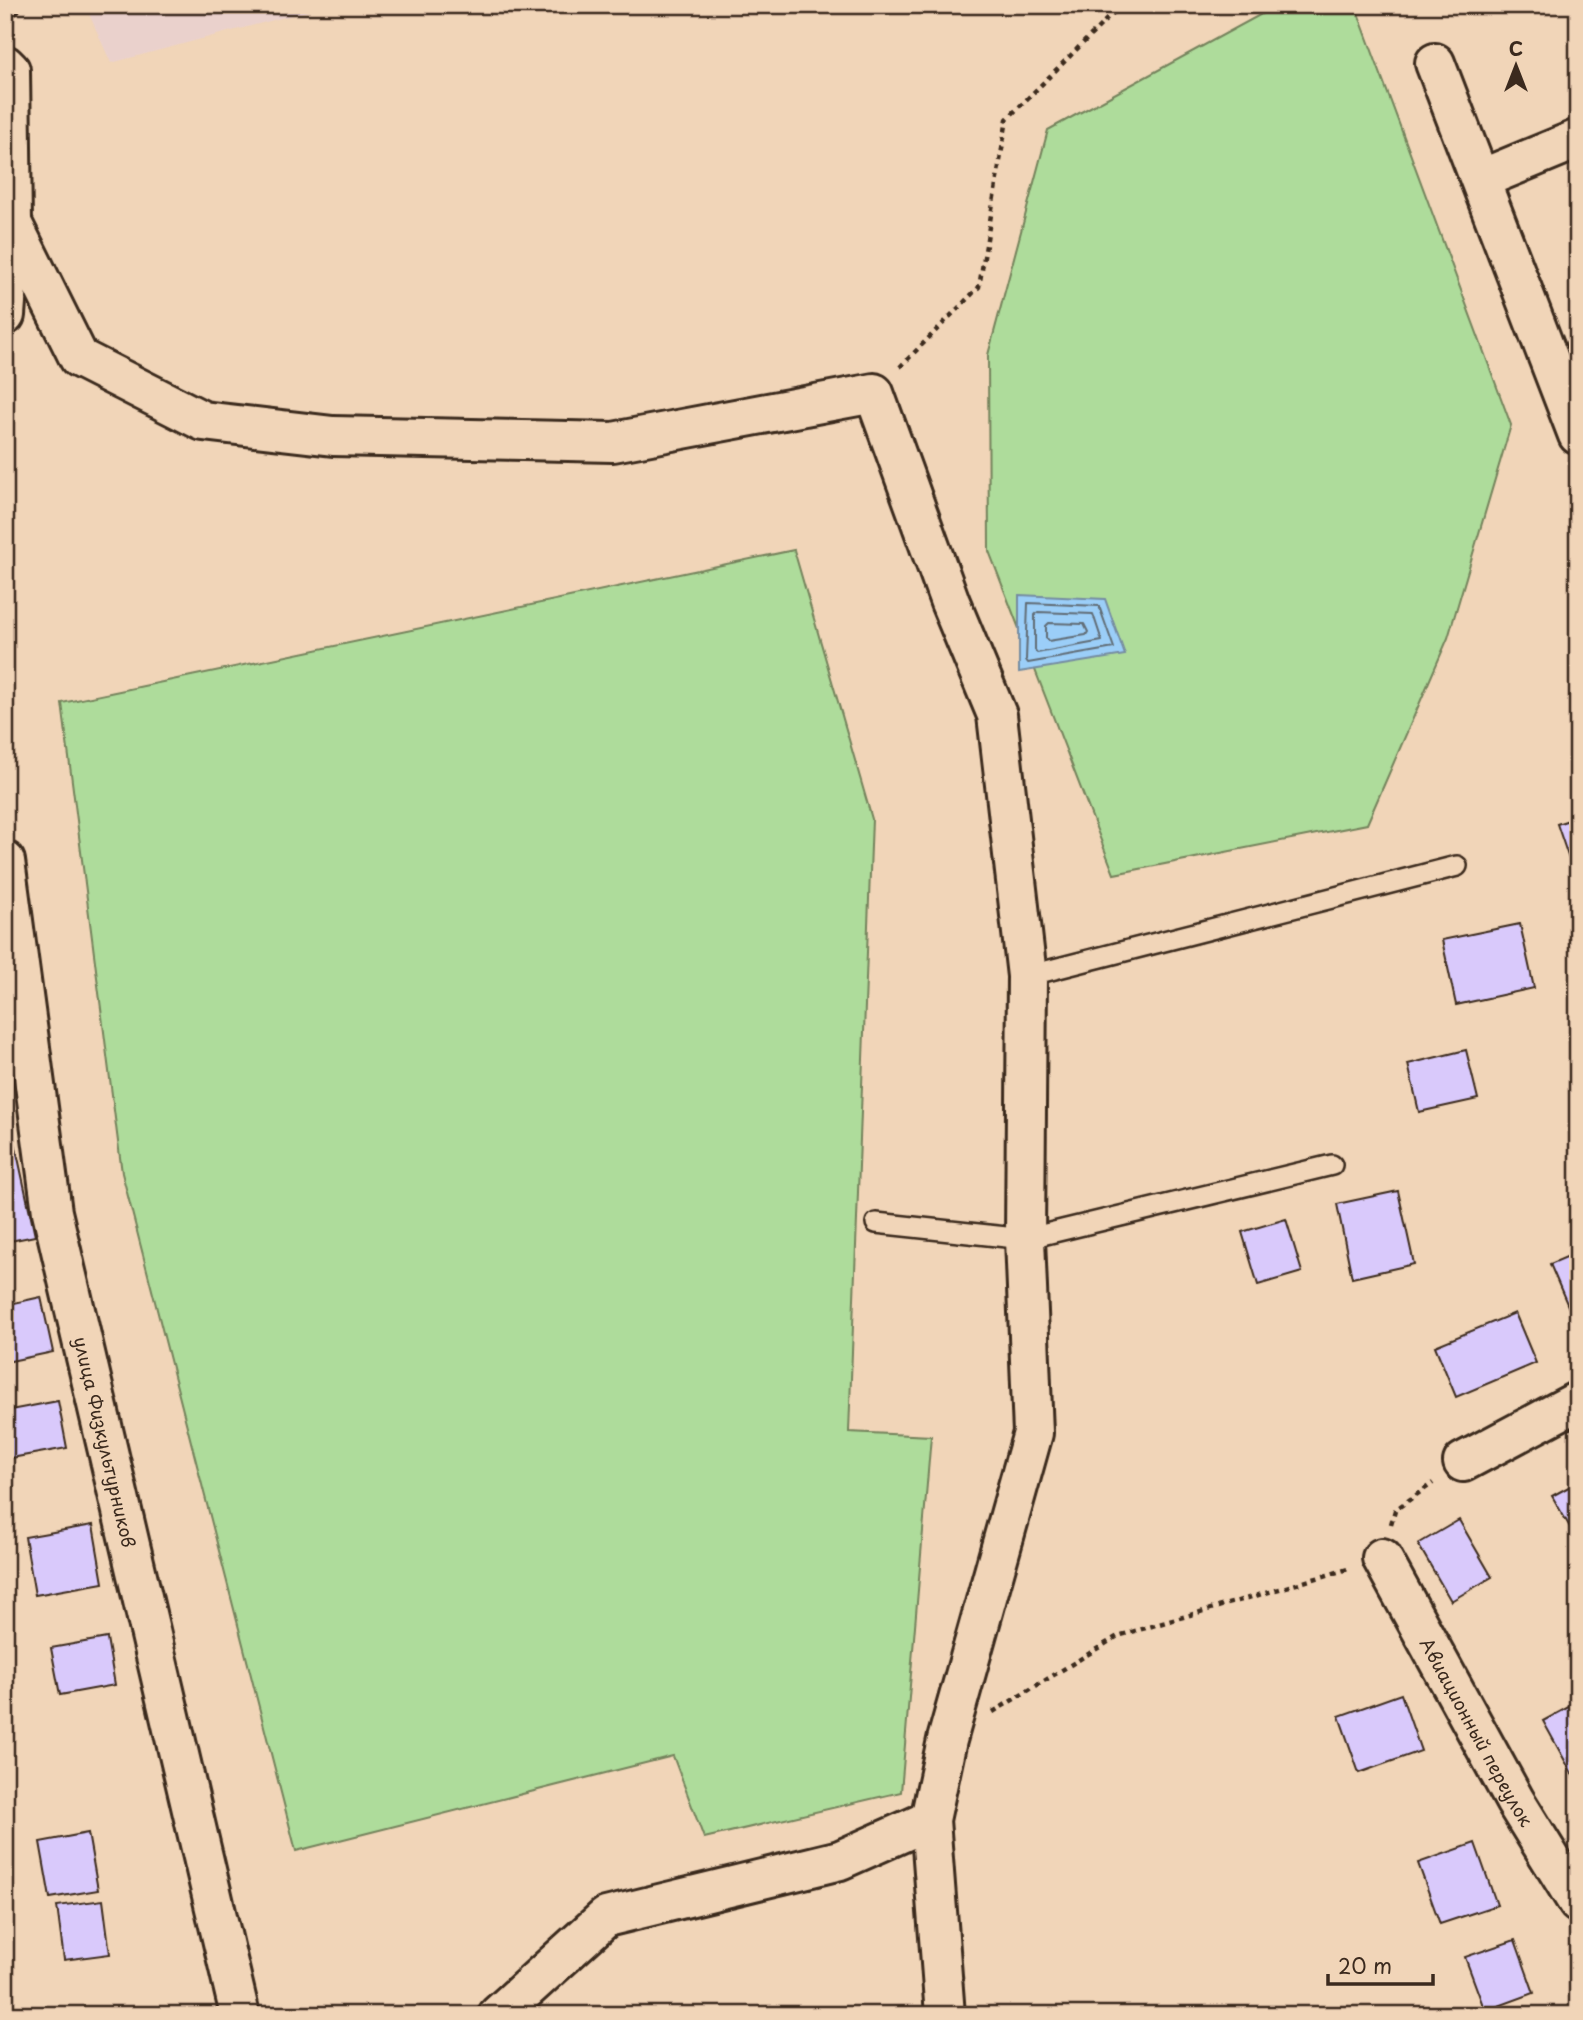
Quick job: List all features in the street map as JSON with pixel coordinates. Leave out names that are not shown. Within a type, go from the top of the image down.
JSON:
[{"type":"street","points":[[1435,63],[1578,435]]},
{"type":"street","points":[[5,65],[10,70],[12,223],[5,316]]},
{"type":"street","points":[[1481,179],[1578,139]]},
{"type":"street","points":[[12,223],[79,358],[204,421],[333,436],[613,442],[874,393],[950,602],[997,715],[1027,976],[1025,1238],[1033,1433],[947,1740],[930,1820],[945,2015]]},
{"type":"street","name":"улица Физкультурников","points":[[5,861],[52,1212],[240,2015]]},
{"type":"street","points":[[1464,1462],[1578,1401]]},
{"type":"street","name":"Авиационный переулок","points":[[1382,1559],[1515,1801],[1578,1903]]},
{"type":"street","points":[[498,2015],[606,1917],[839,1860],[930,1820]]},
{"type":"lane","points":[[5,8],[10,5]]},
{"type":"lane","points":[[1027,976],[1457,866]]},
{"type":"lane","points":[[876,1223],[1025,1238],[1332,1165]]},
{"type":"path","points":[[874,393],[979,287],[1007,119],[1113,13],[1130,5]]},
{"type":"path","points":[[947,1740],[1118,1636],[1382,1559],[1395,1510],[1464,1462]]},
{"type":"shaded area","points":[[85,5],[330,5],[111,63]]},
{"type":"green space","points":[[1278,5],[1355,5],[1511,425],[1448,638],[1367,824],[1114,874],[989,551],[988,355],[1048,130]]},
{"type":"green space","points":[[794,550],[872,819],[849,1432],[931,1436],[901,1792],[704,1838],[673,1756],[296,1851],[122,1173],[62,703]]},
{"type":"water","points":[[1019,595],[1105,599],[1125,655],[1019,672]]},
{"type":"building","points":[[1578,817],[1578,859],[1570,862],[1557,824]]},
{"type":"building","points":[[1520,924],[1534,988],[1456,1005],[1442,940]]},
{"type":"building","points":[[1466,1050],[1478,1099],[1419,1112],[1408,1064]]},
{"type":"building","points":[[14,1139],[35,1236],[5,1242],[5,1141]]},
{"type":"building","points":[[1398,1191],[1414,1264],[1352,1278],[1337,1204]]},
{"type":"building","points":[[1286,1219],[1302,1272],[1258,1285],[1242,1232]]},
{"type":"building","points":[[1578,1252],[1578,1326],[1577,1327],[1550,1264]]},
{"type":"building","points":[[41,1297],[53,1352],[6,1362],[5,1305]]},
{"type":"building","points":[[1515,1313],[1536,1363],[1456,1397],[1435,1346]]},
{"type":"building","points":[[58,1401],[67,1448],[11,1458],[5,1411]]},
{"type":"building","points":[[1578,1482],[1578,1541],[1552,1496]]},
{"type":"building","points":[[1459,1520],[1492,1577],[1451,1601],[1418,1544]]},
{"type":"building","points":[[93,1525],[103,1583],[35,1595],[25,1537]]},
{"type":"building","points":[[107,1638],[115,1685],[60,1695],[51,1648]]},
{"type":"building","points":[[1401,1694],[1421,1751],[1359,1773],[1339,1716]]},
{"type":"building","points":[[1578,1702],[1578,1778],[1575,1779],[1543,1721]]},
{"type":"building","points":[[88,1833],[98,1890],[50,1898],[40,1842]]},
{"type":"building","points":[[1475,1843],[1497,1905],[1440,1924],[1418,1863]]},
{"type":"building","points":[[103,1900],[110,1954],[64,1960],[57,1906]]},
{"type":"building","points":[[1515,1940],[1534,1993],[1485,2011],[1465,1957]]}]
